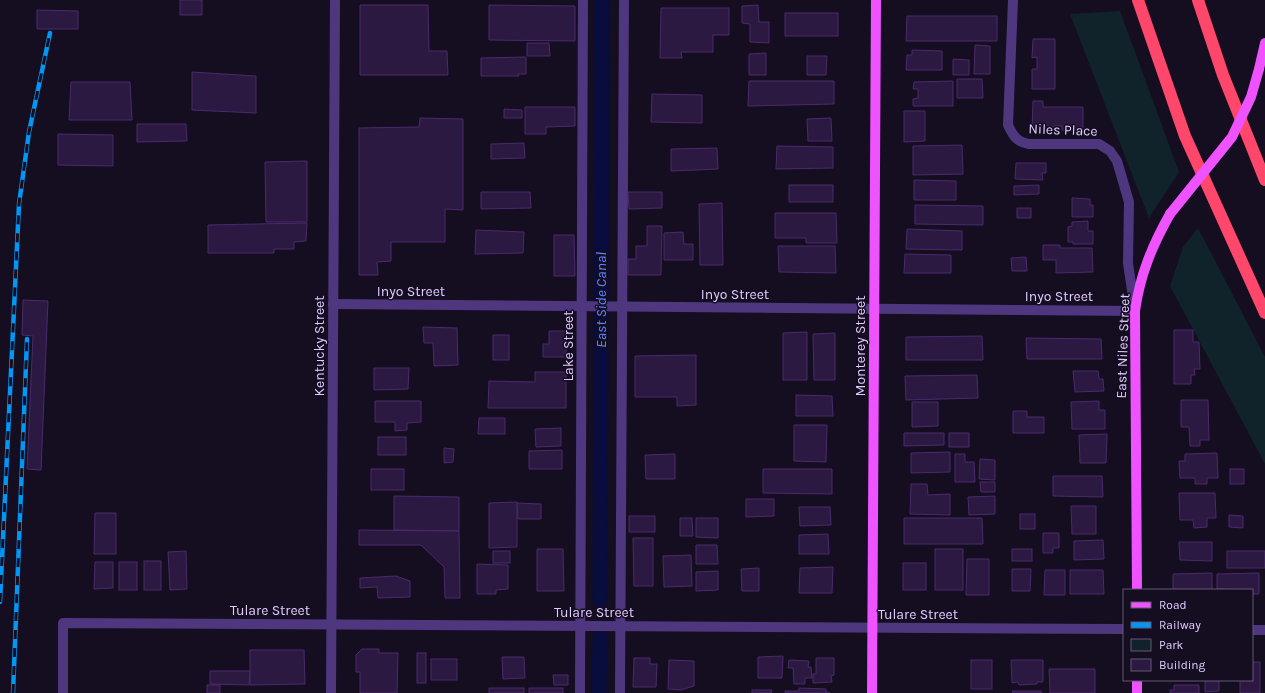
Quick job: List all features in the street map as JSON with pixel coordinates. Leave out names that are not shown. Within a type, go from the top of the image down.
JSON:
[{"type":"highway","points":[[1138,0],[1185,136],[1265,313]]},
{"type":"highway","points":[[1198,0],[1223,75],[1265,180]]},
{"type":"main road","name":"Monterey Street","points":[[872,693],[876,0]]},
{"type":"main road","name":"East Niles Street","points":[[1137,589],[1135,311],[1144,266],[1154,241],[1170,214],[1232,137],[1251,97],[1265,42]]},
{"type":"main road","points":[[1137,681],[1137,693]]},
{"type":"street","name":"Kentucky Street","points":[[332,693],[335,0]]},
{"type":"street","name":"Lake Street","points":[[580,693],[583,0]]},
{"type":"street","points":[[620,693],[624,0]]},
{"type":"street","name":"Niles Place","points":[[1013,0],[1008,125],[1014,136],[1020,142],[1029,144],[1099,144],[1110,151],[1117,161],[1129,202],[1128,263],[1135,311]]},
{"type":"street","name":"Inyo Street","points":[[334,304],[1135,311]]},
{"type":"street","name":"Tulare Street","points":[[63,693],[63,623],[1123,629]]},
{"type":"street","points":[[1253,630],[1265,630]]},
{"type":"green space","points":[[1120,11],[1179,172],[1149,218],[1070,14]]},
{"type":"green space","points":[[1198,228],[1265,357],[1265,464],[1170,286],[1183,247]]},
{"type":"building","points":[[180,0],[202,0],[202,15],[180,15]]},
{"type":"building","points":[[360,5],[428,5],[429,51],[447,51],[448,75],[360,75]]},
{"type":"building","points":[[489,5],[575,6],[575,41],[489,40]]},
{"type":"building","points":[[758,5],[759,22],[769,22],[769,43],[750,42],[750,24],[742,23],[742,6]]},
{"type":"building","points":[[661,8],[729,8],[729,35],[713,35],[713,52],[681,52],[682,58],[660,58]]},
{"type":"building","points":[[37,10],[78,11],[78,29],[37,29]]},
{"type":"building","points":[[785,13],[838,13],[838,36],[785,36]]},
{"type":"building","points":[[907,16],[997,16],[997,41],[906,41]]},
{"type":"building","points":[[1033,39],[1055,39],[1055,89],[1032,89],[1032,69],[1037,69],[1037,57],[1032,58]]},
{"type":"building","points":[[527,43],[549,43],[550,56],[527,56]]},
{"type":"building","points":[[975,45],[990,46],[990,74],[974,74]]},
{"type":"building","points":[[912,50],[942,51],[942,70],[906,70],[907,55],[912,55]]},
{"type":"building","points":[[766,53],[766,75],[749,75],[749,54]]},
{"type":"building","points":[[807,56],[827,56],[826,75],[807,75]]},
{"type":"building","points":[[526,57],[526,74],[518,74],[519,76],[481,76],[481,58]]},
{"type":"building","points":[[953,59],[969,60],[969,75],[953,75]]},
{"type":"building","points":[[192,72],[256,76],[256,113],[192,110]]},
{"type":"building","points":[[957,79],[982,79],[983,98],[957,98]]},
{"type":"building","points":[[749,81],[834,81],[834,104],[748,106]]},
{"type":"building","points":[[953,81],[953,106],[913,106],[913,99],[918,98],[918,89],[913,89],[914,82]]},
{"type":"building","points":[[71,82],[130,82],[132,120],[69,120]]},
{"type":"building","points":[[652,94],[702,95],[702,123],[651,122]]},
{"type":"building","points":[[1033,101],[1043,101],[1043,107],[1083,107],[1083,130],[1062,130],[1062,126],[1053,126],[1053,130],[1032,130]]},
{"type":"building","points":[[525,107],[575,107],[575,126],[546,127],[546,134],[525,134]]},
{"type":"building","points":[[504,109],[522,110],[522,118],[504,118]]},
{"type":"building","points":[[904,111],[925,111],[925,141],[904,142]]},
{"type":"building","points":[[420,118],[463,119],[463,210],[445,209],[445,242],[391,242],[391,261],[377,262],[378,275],[359,275],[359,128],[419,127]]},
{"type":"building","points":[[831,118],[832,141],[808,141],[807,119]]},
{"type":"building","points":[[137,124],[186,124],[187,141],[137,142]]},
{"type":"building","points":[[58,134],[113,135],[113,166],[58,165]]},
{"type":"building","points":[[524,143],[525,158],[491,159],[491,144]]},
{"type":"building","points":[[962,145],[963,174],[913,175],[913,146]]},
{"type":"building","points":[[777,146],[833,147],[833,168],[776,169]]},
{"type":"building","points":[[717,148],[718,169],[671,171],[671,149]]},
{"type":"building","points":[[307,161],[307,222],[266,222],[265,162]]},
{"type":"building","points":[[1016,163],[1046,163],[1046,173],[1042,173],[1043,180],[1015,179]]},
{"type":"building","points":[[914,180],[956,181],[956,200],[914,200]]},
{"type":"building","points":[[789,185],[833,185],[833,202],[789,202]]},
{"type":"building","points":[[1039,185],[1039,194],[1014,195],[1014,186]]},
{"type":"building","points":[[481,192],[530,192],[531,208],[481,209]]},
{"type":"building","points":[[628,192],[662,192],[662,208],[629,209]]},
{"type":"building","points":[[1072,198],[1090,199],[1090,205],[1093,205],[1093,217],[1072,217]]},
{"type":"building","points":[[722,203],[723,265],[700,265],[699,204]]},
{"type":"building","points":[[915,205],[983,206],[983,225],[915,224]]},
{"type":"building","points":[[1017,208],[1031,208],[1031,218],[1017,218]]},
{"type":"building","points":[[775,213],[836,213],[837,243],[806,243],[806,238],[775,238]]},
{"type":"building","points":[[1088,221],[1088,231],[1093,231],[1093,244],[1073,244],[1073,242],[1068,242],[1068,227],[1072,226],[1072,222]]},
{"type":"building","points":[[307,223],[306,241],[294,242],[294,249],[274,249],[274,253],[208,253],[208,225]]},
{"type":"building","points":[[647,226],[662,226],[661,275],[628,275],[628,259],[636,259],[636,246],[647,246]]},
{"type":"building","points":[[907,229],[962,231],[962,250],[906,249]]},
{"type":"building","points":[[476,230],[524,232],[523,253],[475,254]]},
{"type":"building","points":[[683,232],[684,244],[693,244],[693,260],[664,260],[664,233]]},
{"type":"building","points":[[554,235],[574,235],[575,276],[554,276]]},
{"type":"building","points":[[1043,245],[1060,245],[1060,248],[1092,248],[1093,272],[1056,273],[1056,260],[1043,260]]},
{"type":"building","points":[[778,246],[835,246],[836,273],[779,272]]},
{"type":"building","points":[[905,254],[951,255],[951,273],[904,273]]},
{"type":"building","points":[[1026,257],[1027,271],[1012,271],[1011,258]]},
{"type":"building","points":[[23,300],[48,301],[41,470],[27,469],[33,336],[22,335]]},
{"type":"building","points":[[423,327],[457,328],[458,365],[434,366],[433,343],[424,343]]},
{"type":"building","points":[[1174,330],[1193,330],[1193,342],[1199,342],[1200,369],[1194,369],[1195,375],[1191,375],[1191,384],[1174,384]]},
{"type":"building","points":[[549,331],[566,331],[566,357],[543,357],[543,344],[549,344]]},
{"type":"building","points":[[807,332],[807,380],[783,380],[783,333]]},
{"type":"building","points":[[835,333],[835,380],[814,380],[813,334]]},
{"type":"building","points":[[493,335],[509,335],[509,360],[493,360]]},
{"type":"building","points":[[982,336],[983,360],[906,360],[906,337]]},
{"type":"building","points":[[1026,338],[1101,339],[1102,359],[1027,359]]},
{"type":"building","points":[[696,355],[696,405],[677,406],[677,397],[635,397],[635,356]]},
{"type":"building","points":[[374,368],[409,368],[408,389],[374,390]]},
{"type":"building","points":[[1073,371],[1098,371],[1099,379],[1103,379],[1104,391],[1075,392]]},
{"type":"building","points":[[535,372],[566,372],[566,408],[488,408],[489,381],[535,382]]},
{"type":"building","points":[[977,375],[978,398],[906,400],[905,376]]},
{"type":"building","points":[[796,395],[832,396],[833,416],[796,416]]},
{"type":"building","points":[[1181,400],[1208,400],[1209,440],[1200,440],[1200,446],[1190,446],[1189,427],[1181,427]]},
{"type":"building","points":[[375,401],[421,401],[421,422],[407,423],[407,430],[395,431],[395,422],[375,422]]},
{"type":"building","points":[[1099,401],[1099,410],[1105,410],[1105,429],[1072,429],[1071,402]]},
{"type":"building","points":[[912,402],[938,402],[938,426],[912,427]]},
{"type":"building","points":[[1013,411],[1027,411],[1027,417],[1044,417],[1044,433],[1013,433]]},
{"type":"building","points":[[479,418],[505,418],[505,434],[478,434]]},
{"type":"building","points":[[794,425],[827,425],[826,462],[794,461]]},
{"type":"building","points":[[561,428],[561,446],[536,447],[535,429]]},
{"type":"building","points":[[904,433],[944,433],[944,445],[904,446]]},
{"type":"building","points":[[949,433],[969,433],[969,447],[949,447]]},
{"type":"building","points":[[1107,434],[1106,463],[1080,463],[1079,435]]},
{"type":"building","points":[[378,437],[406,437],[406,455],[378,455]]},
{"type":"building","points":[[444,448],[454,449],[453,462],[444,463]]},
{"type":"building","points":[[562,450],[562,469],[529,469],[529,451]]},
{"type":"building","points":[[950,452],[950,472],[911,473],[911,453]]},
{"type":"building","points":[[1217,453],[1218,478],[1207,478],[1207,484],[1195,484],[1195,478],[1180,478],[1179,461],[1185,461],[1185,454]]},
{"type":"building","points":[[675,454],[675,479],[646,479],[645,455]]},
{"type":"building","points":[[955,454],[965,454],[965,462],[974,462],[975,482],[955,482]]},
{"type":"building","points":[[980,459],[995,460],[995,480],[979,479]]},
{"type":"building","points":[[371,469],[404,469],[404,490],[371,490]]},
{"type":"building","points":[[763,469],[832,469],[832,494],[763,493]]},
{"type":"building","points":[[1230,469],[1244,469],[1244,484],[1230,484]]},
{"type":"building","points":[[1053,476],[1102,476],[1103,497],[1053,496]]},
{"type":"building","points":[[980,482],[995,482],[995,492],[981,492]]},
{"type":"building","points":[[911,484],[927,484],[928,495],[950,494],[950,515],[910,514]]},
{"type":"building","points":[[1179,493],[1215,493],[1216,518],[1207,518],[1207,527],[1194,528],[1193,520],[1180,520]]},
{"type":"building","points":[[394,496],[459,497],[459,531],[394,530]]},
{"type":"building","points":[[995,496],[995,514],[969,515],[968,497]]},
{"type":"building","points":[[746,499],[774,499],[774,516],[746,517]]},
{"type":"building","points":[[517,502],[517,547],[489,548],[489,503]]},
{"type":"building","points":[[517,503],[541,504],[541,519],[518,519]]},
{"type":"building","points":[[1071,506],[1096,506],[1096,534],[1072,534]]},
{"type":"building","points":[[799,507],[830,507],[831,525],[800,526]]},
{"type":"building","points":[[95,513],[116,513],[116,554],[94,554]]},
{"type":"building","points":[[1020,514],[1035,514],[1035,529],[1020,529]]},
{"type":"building","points":[[1229,515],[1243,516],[1243,528],[1229,527]]},
{"type":"building","points":[[629,516],[655,516],[655,532],[629,532]]},
{"type":"building","points":[[680,518],[692,518],[693,536],[680,536]]},
{"type":"building","points":[[696,518],[718,518],[718,538],[696,537]]},
{"type":"building","points":[[904,518],[982,518],[983,544],[904,544]]},
{"type":"building","points":[[359,530],[459,531],[460,598],[445,598],[444,567],[421,545],[359,545]]},
{"type":"building","points":[[1043,533],[1059,533],[1059,548],[1053,548],[1053,553],[1043,553]]},
{"type":"building","points":[[828,534],[829,554],[799,554],[799,535]]},
{"type":"building","points":[[633,538],[653,538],[653,586],[634,586]]},
{"type":"building","points":[[1103,540],[1104,559],[1074,560],[1074,541]]},
{"type":"building","points":[[1179,542],[1212,542],[1212,561],[1180,560]]},
{"type":"building","points":[[696,545],[717,545],[718,564],[696,564]]},
{"type":"building","points":[[537,549],[563,549],[564,591],[537,591]]},
{"type":"building","points":[[935,549],[963,549],[963,590],[935,590]]},
{"type":"building","points":[[1012,549],[1032,549],[1032,561],[1012,561]]},
{"type":"building","points":[[186,551],[187,589],[170,590],[168,552]]},
{"type":"building","points":[[493,551],[510,551],[510,563],[493,563]]},
{"type":"building","points":[[1227,551],[1265,551],[1265,568],[1227,568]]},
{"type":"building","points":[[691,555],[692,586],[664,587],[663,556]]},
{"type":"building","points":[[967,559],[989,559],[989,595],[966,595]]},
{"type":"building","points":[[144,561],[161,561],[161,590],[144,590]]},
{"type":"building","points":[[95,562],[113,562],[113,588],[94,589]]},
{"type":"building","points":[[119,562],[137,562],[137,590],[119,590]]},
{"type":"building","points":[[903,563],[926,563],[926,590],[903,590]]},
{"type":"building","points":[[477,564],[508,565],[508,589],[496,590],[496,594],[477,594]]},
{"type":"building","points":[[833,567],[832,593],[799,593],[800,568]]},
{"type":"building","points":[[759,568],[759,591],[742,591],[741,569]]},
{"type":"building","points":[[1012,569],[1031,569],[1030,591],[1012,591]]},
{"type":"building","points":[[1045,570],[1065,570],[1065,595],[1044,595]]},
{"type":"building","points":[[1070,570],[1103,570],[1104,594],[1070,594]]},
{"type":"building","points":[[718,571],[718,590],[696,591],[696,572]]},
{"type":"building","points":[[1212,573],[1212,589],[1173,589],[1173,574]]},
{"type":"building","points":[[1259,573],[1259,594],[1253,594],[1253,589],[1217,589],[1217,574]]},
{"type":"building","points":[[396,576],[410,581],[410,597],[378,598],[377,587],[360,588],[360,578]]},
{"type":"building","points":[[362,649],[379,649],[379,653],[398,653],[397,693],[360,693],[360,672],[356,672],[356,655]]},
{"type":"building","points":[[250,650],[304,650],[305,684],[250,685]]},
{"type":"building","points":[[417,653],[426,653],[426,683],[417,683]]},
{"type":"building","points":[[783,656],[782,678],[758,678],[758,657]]},
{"type":"building","points":[[502,657],[524,657],[525,678],[503,679]]},
{"type":"building","points":[[634,658],[650,658],[650,664],[657,664],[656,687],[633,687]]},
{"type":"building","points":[[816,658],[834,658],[834,675],[831,676],[832,682],[813,683],[813,674],[816,674]]},
{"type":"building","points":[[431,659],[457,659],[457,680],[431,680]]},
{"type":"building","points":[[669,660],[694,661],[694,686],[681,690],[668,689]]},
{"type":"building","points":[[789,660],[809,661],[808,667],[811,667],[812,678],[805,678],[805,684],[794,684],[793,668],[788,668]]},
{"type":"building","points":[[971,660],[992,660],[992,689],[971,689]]},
{"type":"building","points":[[1011,660],[1043,660],[1043,682],[1037,682],[1037,684],[1019,685],[1018,682],[1012,683]]},
{"type":"building","points":[[1253,662],[1260,662],[1260,693],[1240,693],[1240,681],[1253,681]]},
{"type":"building","points":[[1049,669],[1095,669],[1095,693],[1050,693]]},
{"type":"building","points":[[210,671],[250,671],[249,685],[210,684]]},
{"type":"building","points":[[553,675],[568,675],[568,685],[554,685]]},
{"type":"building","points":[[1205,681],[1219,681],[1219,691],[1205,692]]},
{"type":"building","points":[[207,685],[220,685],[220,693],[207,693]]},
{"type":"building","points":[[1174,685],[1199,685],[1199,693],[1170,693],[1170,690],[1174,690]]},
{"type":"building","points":[[489,688],[524,688],[524,693],[489,693]]},
{"type":"building","points":[[529,688],[563,688],[563,693],[529,693]]},
{"type":"building","points":[[799,688],[826,689],[826,692],[830,693],[785,693],[785,691],[799,691]]},
{"type":"building","points":[[752,690],[772,690],[771,693],[752,693]]},
{"type":"building","points":[[1012,691],[1041,691],[1042,693],[1013,693]]},
{"type":"waterway","name":"East Side Canal","points":[[600,600],[602,0]]},
{"type":"waterway","name":"East Side Canal","points":[[599,693],[600,638]]},
{"type":"railway","points":[[0,602],[19,204],[29,132],[50,33]]},
{"type":"railway","points":[[13,693],[27,339]]}]
